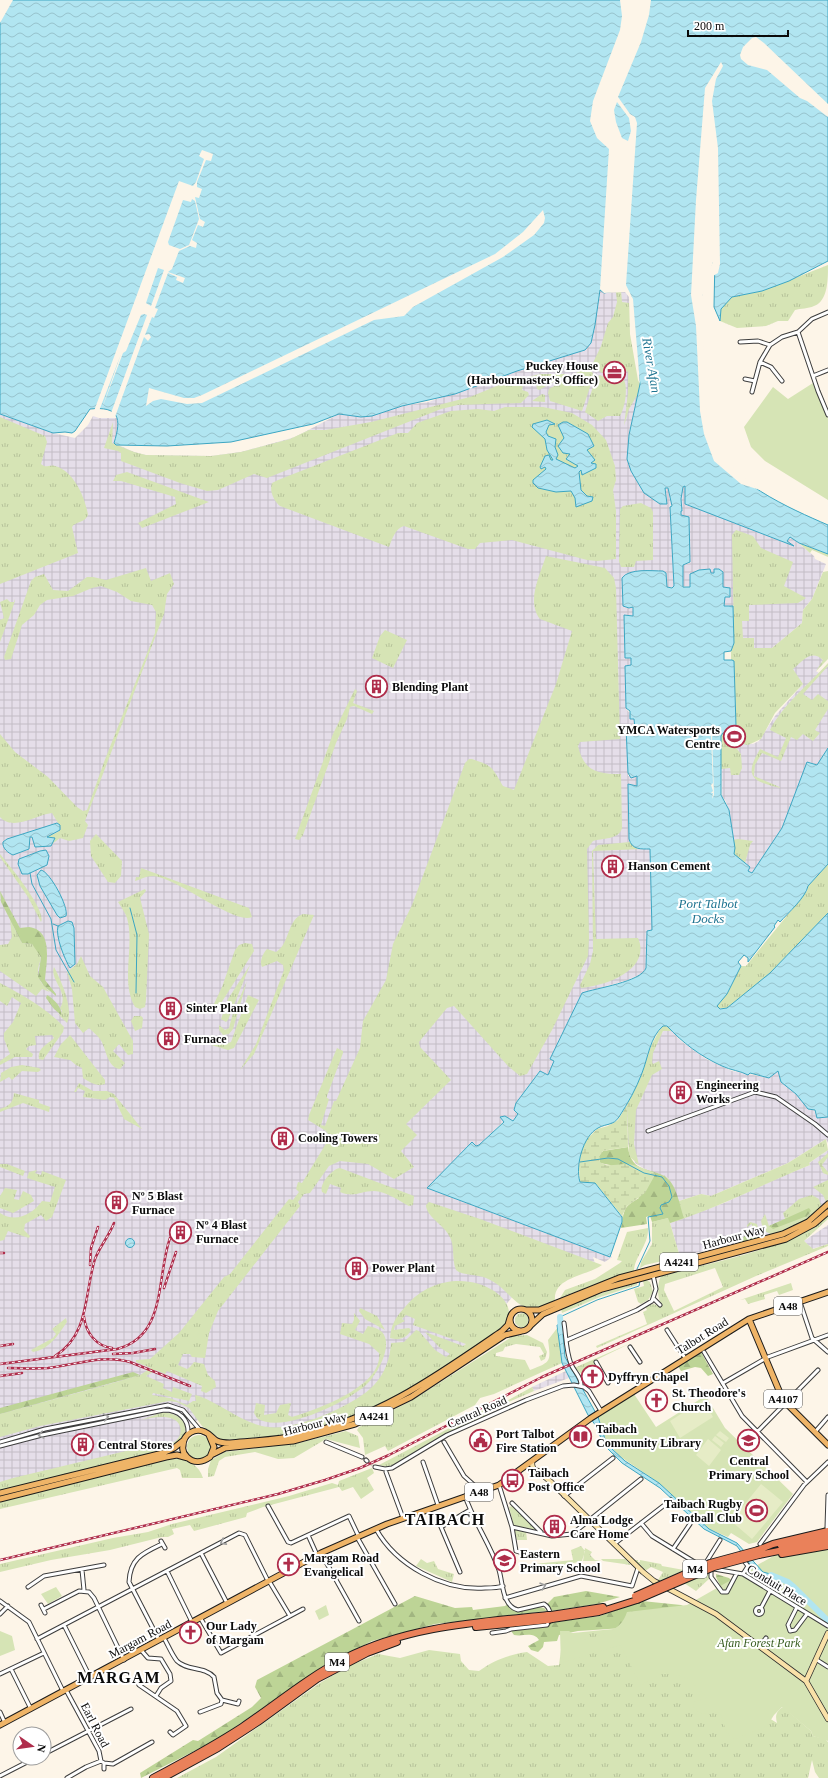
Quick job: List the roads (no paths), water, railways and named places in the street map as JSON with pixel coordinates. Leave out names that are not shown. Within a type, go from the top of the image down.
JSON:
[{"type":"highway","points":[[760,1551],[773,1544],[827,1529]]},
{"type":"highway","name":"M4","points":[[153,1778],[224,1739],[312,1677],[364,1649],[400,1637],[435,1628],[599,1612],[714,1567],[760,1551],[828,1536]]},
{"type":"highway","name":"M4","points":[[760,1551],[828,1540]]},
{"type":"highway","points":[[760,1551],[777,1554],[828,1546]]},
{"type":"highway","name":"M4","points":[[163,1778],[218,1748],[258,1722],[317,1679],[367,1653],[401,1641],[436,1633],[550,1617]]},
{"type":"main road","name":"Harbour Way","points":[[526,1310],[539,1310],[619,1278],[783,1234],[808,1222],[828,1204]]},
{"type":"main road","name":"Harbour Way","points":[[530,1326],[543,1314],[576,1299],[622,1283],[786,1239],[814,1224],[828,1212]]},
{"type":"main road","name":"Talbot Road","points":[[532,1462],[590,1418],[749,1319],[828,1292]]},
{"type":"main road","name":"A4241","points":[[510,1318],[515,1311],[526,1310]]},
{"type":"main road","points":[[526,1310],[532,1317],[530,1326]]},
{"type":"main road","name":"Harbour Way","points":[[209,1435],[224,1443],[282,1438],[320,1430],[362,1416],[402,1397],[424,1384],[502,1331],[508,1325],[510,1318]]},
{"type":"main road","points":[[510,1318],[513,1328],[522,1331]]},
{"type":"main road","name":"A4107","points":[[749,1319],[786,1403],[828,1445]]},
{"type":"main road","name":"A4241","points":[[522,1331],[530,1326]]},
{"type":"main road","name":"Harbour Way","points":[[210,1457],[221,1449],[293,1441],[355,1424],[416,1394],[505,1335],[522,1331]]},
{"type":"main road","points":[[0,1494],[164,1453],[174,1448],[184,1440],[188,1434],[195,1430],[201,1430]]},
{"type":"main road","name":"A4241","points":[[201,1430],[209,1435]]},
{"type":"main road","points":[[209,1435],[214,1447],[210,1457]]},
{"type":"main road","points":[[184,1440],[183,1450],[188,1458]]},
{"type":"main road","name":"A4241","points":[[0,1499],[166,1457],[177,1455],[200,1462],[210,1457]]},
{"type":"main road","name":"A48","points":[[376,1529],[438,1505],[499,1485],[532,1462]]},
{"type":"main road","name":"Margam Road","points":[[3,1724],[201,1619],[319,1554],[376,1529]]},
{"type":"street","points":[[752,392],[760,362],[770,345],[782,337],[798,332],[812,319],[828,312]]},
{"type":"street","points":[[798,332],[828,415]]},
{"type":"street","points":[[742,343],[758,341],[770,345]]},
{"type":"street","points":[[760,362],[771,367],[781,375],[782,381]]},
{"type":"street","points":[[813,376],[828,370]]},
{"type":"street","points":[[745,379],[755,381]]},
{"type":"street","points":[[648,1131],[755,1092],[776,1097],[815,1124],[828,1135]]},
{"type":"street","points":[[567,1340],[640,1307],[654,1299],[656,1289],[653,1275]]},
{"type":"street","points":[[654,1299],[660,1305]]},
{"type":"street","points":[[800,1302],[814,1341],[828,1352]]},
{"type":"street","points":[[564,1323],[569,1360],[574,1372],[581,1379],[580,1385],[589,1391],[601,1411]]},
{"type":"street","points":[[667,1330],[685,1358]]},
{"type":"street","points":[[723,1384],[765,1358],[828,1335]]},
{"type":"street","points":[[630,1347],[640,1362]]},
{"type":"street","points":[[704,1352],[742,1416],[807,1482]]},
{"type":"street","points":[[596,1362],[608,1382]]},
{"type":"street","points":[[758,1432],[818,1370]]},
{"type":"street","name":"Central Road","points":[[386,1471],[447,1436],[473,1424],[550,1390],[574,1384],[580,1385]]},
{"type":"street","points":[[0,1442],[45,1429],[168,1405],[183,1410],[201,1430]]},
{"type":"street","points":[[0,1446],[42,1435],[164,1410],[175,1411],[183,1416],[188,1424],[188,1434]]},
{"type":"street","points":[[815,1432],[828,1417]]},
{"type":"street","points":[[326,1442],[362,1457]]},
{"type":"street","points":[[444,1442],[464,1476],[474,1485],[477,1492]]},
{"type":"street","points":[[564,1496],[613,1458]]},
{"type":"street","points":[[422,1462],[438,1505]]},
{"type":"street","points":[[532,1462],[538,1468],[538,1471],[638,1568],[654,1581],[716,1614],[806,1681],[828,1719]]},
{"type":"street","points":[[760,1551],[807,1482],[828,1463]]},
{"type":"street","points":[[375,1467],[386,1471],[403,1518]]},
{"type":"street","points":[[512,1527],[555,1536],[574,1533],[589,1519],[641,1479]]},
{"type":"street","points":[[499,1485],[507,1507],[516,1551],[534,1557]]},
{"type":"street","points":[[827,1529],[828,1495]]},
{"type":"street","points":[[465,1496],[470,1510],[496,1563],[505,1598],[513,1608],[518,1610],[537,1604],[546,1604],[550,1611],[550,1619],[544,1626],[511,1629],[506,1632],[492,1633]]},
{"type":"street","points":[[614,1544],[672,1500]]},
{"type":"street","points":[[512,1503],[541,1532]]},
{"type":"street","points":[[268,1506],[288,1542],[291,1543],[349,1516],[358,1537],[395,1604]]},
{"type":"street","points":[[460,1572],[441,1527],[470,1510]]},
{"type":"street","points":[[641,1523],[652,1536],[703,1568],[720,1540]]},
{"type":"street","points":[[673,1549],[690,1524]]},
{"type":"street","points":[[376,1529],[398,1556],[427,1574],[468,1589],[503,1586]]},
{"type":"street","points":[[37,1639],[242,1533],[290,1616]]},
{"type":"street","points":[[308,1535],[359,1621]]},
{"type":"street","points":[[159,1641],[129,1582],[129,1578],[134,1563],[141,1554],[162,1543],[165,1548]]},
{"type":"street","points":[[201,1553],[227,1605]]},
{"type":"street","points":[[743,1574],[748,1566],[744,1561]]},
{"type":"street","points":[[28,1587],[44,1576],[82,1570],[101,1564]]},
{"type":"street","points":[[505,1598],[581,1576],[632,1586],[638,1568]]},
{"type":"street","name":"Conduit Place","points":[[703,1568],[743,1574],[828,1626]]},
{"type":"street","points":[[710,1569],[711,1577],[722,1592],[727,1592],[737,1573]]},
{"type":"street","points":[[82,1570],[84,1590]]},
{"type":"street","points":[[167,1572],[193,1623]]},
{"type":"street","points":[[28,1580],[32,1583]]},
{"type":"street","points":[[84,1590],[89,1592],[94,1598],[124,1660]]},
{"type":"street","points":[[41,1605],[44,1611],[84,1590]]},
{"type":"street","points":[[761,1608],[770,1591]]},
{"type":"street","name":"Earl Road","points":[[0,1601],[29,1622],[44,1653],[99,1751],[104,1769]]},
{"type":"street","points":[[0,1614],[8,1606]]},
{"type":"street","points":[[797,1607],[788,1625],[789,1630],[795,1630],[807,1614]]},
{"type":"street","points":[[201,1619],[221,1653],[304,1609]]},
{"type":"street","points":[[64,1625],[90,1677]]},
{"type":"street","points":[[806,1681],[817,1660],[828,1633]]},
{"type":"street","points":[[164,1638],[177,1661],[206,1670],[214,1677],[217,1693],[222,1700],[238,1704],[239,1701]]},
{"type":"street","points":[[760,1646],[766,1638]]},
{"type":"street","points":[[142,1650],[148,1658],[160,1659],[170,1674],[171,1681],[160,1688],[156,1696]]},
{"type":"street","points":[[0,1674],[44,1653]]},
{"type":"street","points":[[817,1660],[828,1667]]},
{"type":"street","points":[[11,1669],[31,1708]]},
{"type":"street","points":[[139,1677],[136,1680],[139,1685],[178,1711],[186,1726],[172,1735],[170,1732]]},
{"type":"street","points":[[200,1712],[221,1704],[222,1700]]},
{"type":"street","points":[[52,1750],[131,1709]]},
{"type":"street","points":[[0,1712],[3,1724]]},
{"type":"street","points":[[67,1778],[86,1767],[102,1762],[113,1764],[152,1742]]},
{"type":"street","points":[[0,1776],[20,1766]]},
{"type":"water","points":[[0,0],[828,0],[828,261],[789,281],[762,291],[732,297],[721,309],[720,321],[714,307],[715,256],[703,288],[699,319],[704,407],[711,438],[718,453],[744,480],[760,491],[796,511],[828,525],[828,554],[799,543],[790,537],[787,541],[794,546],[685,504],[685,486],[683,487],[681,499],[681,515],[689,517],[690,562],[683,565],[683,587],[690,587],[690,574],[699,570],[710,569],[711,573],[714,573],[714,569],[719,569],[723,572],[723,587],[730,588],[730,597],[725,597],[724,606],[733,606],[734,643],[731,651],[724,652],[724,660],[734,661],[736,726],[729,732],[723,733],[721,736],[721,795],[729,810],[735,848],[734,854],[750,867],[748,871],[752,873],[782,828],[807,762],[817,765],[828,748],[828,864],[808,886],[804,895],[796,905],[780,922],[778,920],[774,926],[775,927],[748,962],[748,958],[744,955],[738,962],[741,966],[727,994],[717,1006],[720,1009],[727,1008],[770,973],[828,913],[828,1117],[817,1118],[815,1110],[808,1109],[796,1094],[781,1082],[778,1071],[769,1078],[750,1073],[748,1075],[725,1067],[699,1053],[679,1038],[667,1026],[663,1026],[652,1042],[640,1079],[632,1096],[619,1117],[614,1122],[601,1126],[593,1132],[584,1144],[580,1160],[580,1182],[595,1183],[622,1217],[622,1222],[610,1257],[427,1188],[472,1142],[476,1146],[479,1145],[504,1122],[500,1117],[505,1116],[513,1121],[518,1114],[514,1110],[516,1103],[540,1071],[548,1075],[554,1061],[550,1059],[582,993],[627,981],[642,973],[646,968],[647,931],[652,930],[650,849],[640,849],[635,847],[630,843],[629,839],[628,784],[637,786],[637,776],[631,778],[628,773],[626,727],[635,729],[634,719],[630,719],[630,711],[626,708],[625,666],[631,665],[631,658],[625,658],[624,615],[633,616],[633,607],[629,608],[623,606],[622,578],[625,575],[635,571],[663,571],[666,573],[667,587],[672,588],[674,586],[670,507],[672,506],[668,488],[665,488],[667,504],[660,504],[644,493],[631,471],[627,459],[629,435],[640,384],[634,342],[631,296],[625,289],[604,293],[600,290],[591,343],[585,350],[517,371],[455,394],[402,406],[372,416],[361,417],[339,414],[313,424],[231,442],[167,446],[116,445],[114,443],[118,420],[112,412],[107,410],[90,409],[72,433],[53,433],[0,414]]},
{"type":"water","points":[[547,420],[555,424],[549,425],[546,432],[548,436],[556,439],[555,447],[558,455],[556,459],[575,468],[578,466],[566,459],[570,454],[563,453],[558,446],[564,438],[558,425],[563,422],[567,422],[588,434],[594,446],[587,450],[595,460],[591,463],[596,464],[596,468],[582,475],[581,470],[579,472],[581,490],[587,496],[593,497],[592,501],[576,507],[575,498],[571,491],[556,492],[538,488],[533,483],[533,480],[546,469],[545,467],[541,469],[540,467],[545,456],[549,455],[551,460],[553,460],[547,450],[545,439],[532,427],[533,424]]},
{"type":"water","points":[[57,823],[60,825],[60,830],[47,837],[55,838],[51,846],[35,847],[32,837],[30,837],[29,849],[13,855],[7,852],[3,846],[3,842],[7,839]]},
{"type":"water","points":[[46,850],[49,856],[47,865],[28,874],[22,874],[18,864],[19,859]]},
{"type":"water","points":[[41,870],[45,872],[58,890],[65,905],[66,916],[60,918],[57,915],[40,886],[37,875]]},
{"type":"water","points":[[68,921],[72,922],[74,928],[75,964],[70,968],[61,948],[57,930],[58,926]]},
{"type":"water","points":[[130,1238],[135,1243],[130,1248],[125,1243]]},
{"type":"water","points":[[562,1324],[565,1357],[598,1417],[605,1439],[612,1449],[625,1461],[659,1483],[709,1529],[737,1543],[763,1572],[778,1576],[776,1579],[772,1576],[763,1577],[756,1573],[737,1546],[704,1529],[660,1488],[622,1463],[608,1449],[603,1443],[596,1426],[588,1415],[562,1363],[557,1325]]},
{"type":"waterway","points":[[30,873],[32,884],[51,919],[56,950],[74,982]]},
{"type":"waterway","points":[[130,908],[137,935],[136,993]]},
{"type":"waterway","points":[[53,924],[58,926]]},
{"type":"waterway","points":[[580,1162],[608,1158],[618,1159],[644,1173],[662,1177],[669,1186],[672,1197],[669,1202],[661,1205],[660,1208],[663,1214],[648,1217],[650,1241],[637,1269]]},
{"type":"waterway","points":[[560,1317],[597,1300],[639,1286],[640,1281]]},
{"type":"waterway","points":[[560,1317],[561,1331]]},
{"type":"waterway","points":[[771,1575],[788,1582],[828,1621]]},
{"type":"tunnel","points":[[367,1461],[375,1467]]},
{"type":"railway","points":[[55,1356],[66,1347],[80,1325],[95,1259],[114,1223]]},
{"type":"railway","points":[[90,1265],[91,1248],[98,1227]]},
{"type":"railway","points":[[0,1364],[117,1349],[133,1342],[144,1332],[152,1319],[157,1304],[170,1238]]},
{"type":"railway","points":[[164,1288],[176,1252]]},
{"type":"railway","points":[[0,1560],[278,1494],[360,1468],[389,1455],[542,1377],[828,1252]]},
{"type":"railway","points":[[84,1317],[87,1328],[93,1338],[101,1345],[112,1348]]},
{"type":"railway","points":[[0,1346],[13,1344]]},
{"type":"railway","points":[[113,1354],[133,1353],[155,1349]]},
{"type":"railway","points":[[8,1368],[48,1368],[110,1359],[130,1362],[190,1386]]},
{"type":"railway","points":[[0,1376],[22,1373]]},
{"type":"place","name":"Puckey House (Harbourmaster's Office)","points":[[614,373]]},
{"type":"place","name":"Blending Plant","points":[[377,687]]},
{"type":"place","name":"YMCA Watersports Centre","points":[[735,737]]},
{"type":"place","name":"Hanson Cement","points":[[612,866]]},
{"type":"place","name":"Sinter Plant","points":[[170,1008]]},
{"type":"place","name":"Furnace","points":[[168,1039]]},
{"type":"place","name":"Engineering Works","points":[[680,1092]]},
{"type":"place","name":"Cooling Towers","points":[[283,1138]]},
{"type":"place","name":"Nº 5 Blast Furnace","points":[[116,1203]]},
{"type":"place","name":"Nº 4 Blast Furnace","points":[[181,1232]]},
{"type":"place","name":"Power Plant","points":[[356,1268]]},
{"type":"place","name":"Dyffryn Chapel","points":[[593,1377]]},
{"type":"place","name":"St. Theodore's Church","points":[[657,1400]]},
{"type":"place","name":"Taibach Community Library","points":[[580,1436]]},
{"type":"place","name":"Central Primary School","points":[[749,1440]]},
{"type":"place","name":"Port Talbot Fire Station","points":[[481,1441]]},
{"type":"place","name":"Central Stores","points":[[83,1445]]},
{"type":"place","name":"Taibach Post Office","points":[[512,1480]]},
{"type":"place","name":"Taibach Rugby Football Club","points":[[757,1511]]},
{"type":"place","name":"Alma Lodge Care Home","points":[[555,1527]]},
{"type":"place","name":"Eastern Primary School","points":[[505,1561]]},
{"type":"place","name":"Margam Road Evangelical","points":[[288,1565]]},
{"type":"place","name":"Our Lady of Margam","points":[[191,1633]]},
{"type":"district","name":"TAIBACH","points":[[445,1519]]},
{"type":"district","name":"MARGAM","points":[[119,1677]]},
{"type":"water label","name":"River Afan","points":[[652,365]]},
{"type":"water label","name":"Port Talbot Docks","points":[[708,910]]},
{"type":"park label","name":"Afan Forest Park","points":[[759,1643]]}]
